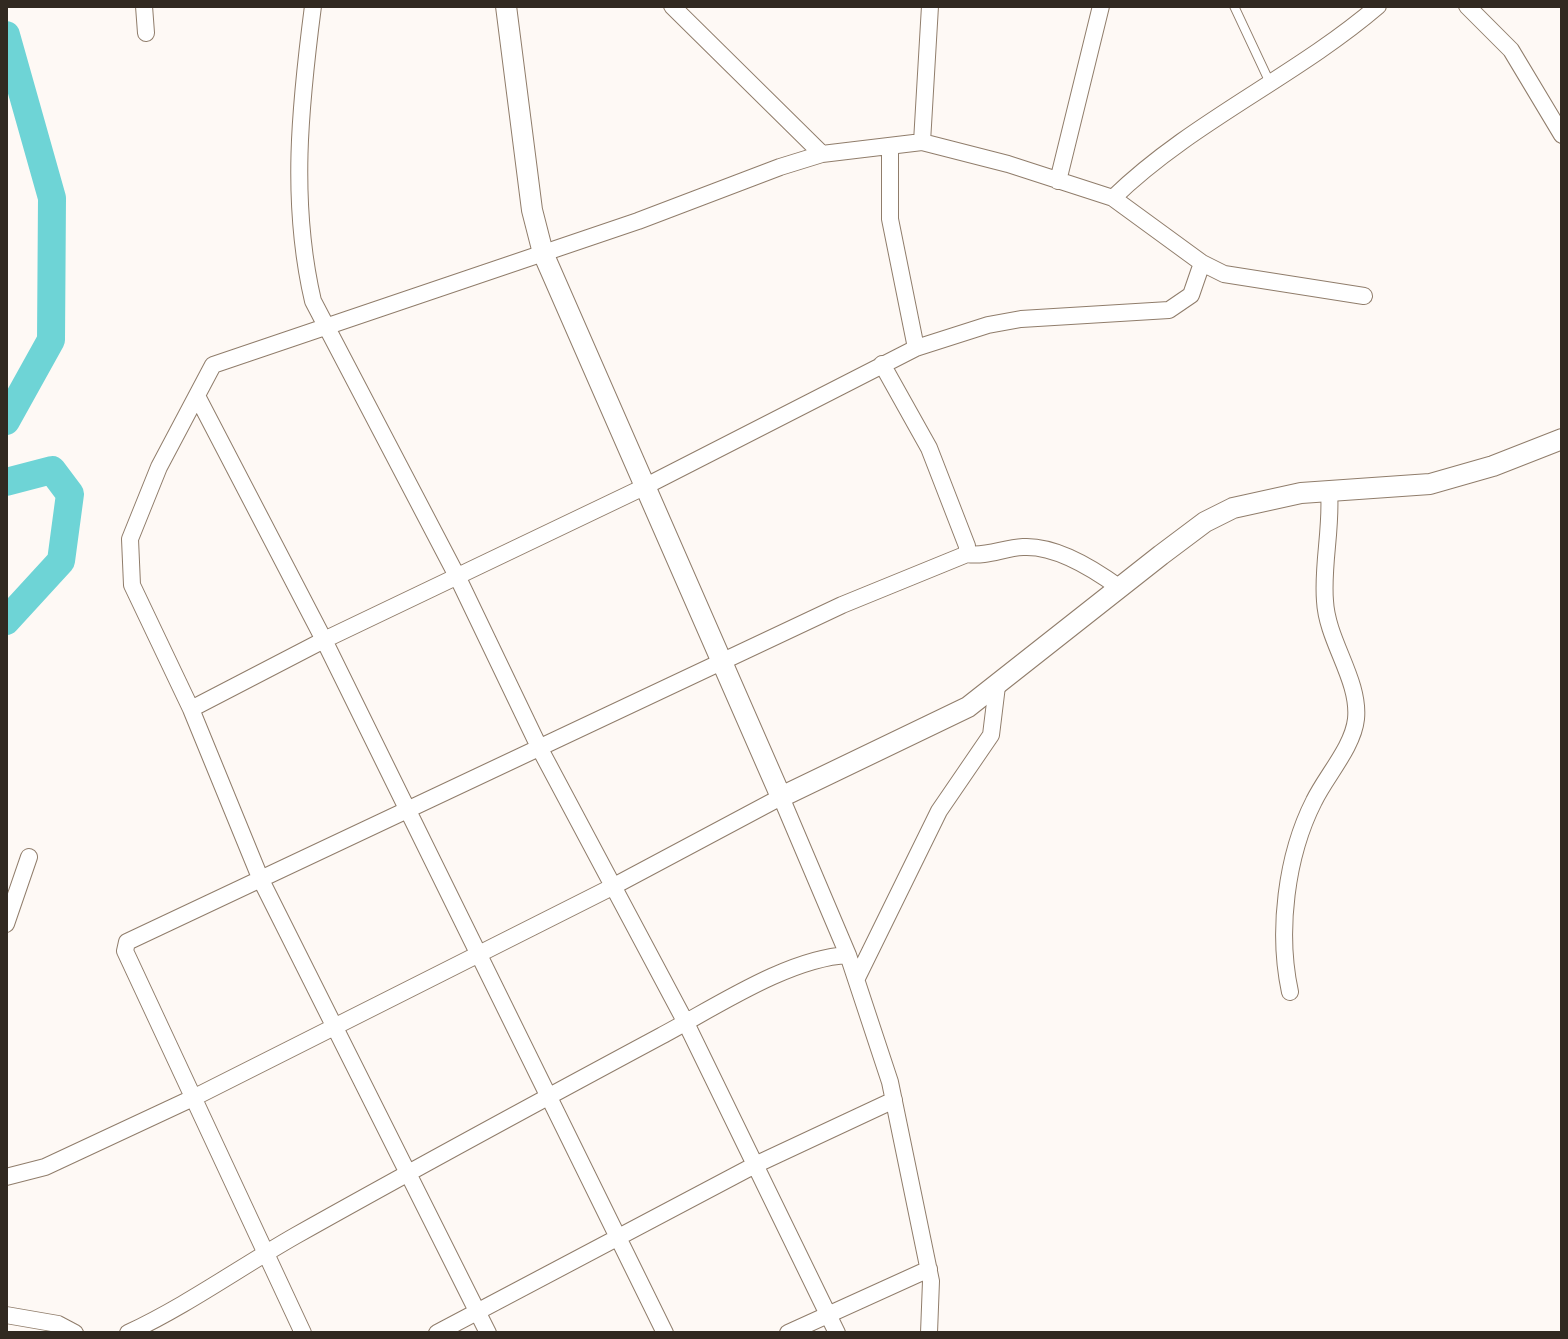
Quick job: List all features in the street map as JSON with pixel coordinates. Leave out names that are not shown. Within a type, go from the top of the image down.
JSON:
[{"type":"street","points":[[144,6],[146,33]]},
{"type":"street","points":[[313,6],[297,168],[299,216],[313,301],[458,578],[540,749],[686,1023],[837,1333]]},
{"type":"street","points":[[506,6],[532,210],[543,253],[857,978],[894,1100],[929,1269],[929,1333]]},
{"type":"street","points":[[672,6],[822,154]]},
{"type":"street","points":[[922,142],[930,6]]},
{"type":"street","points":[[1058,181],[1101,6]]},
{"type":"street","points":[[1113,198],[1141,171],[1271,85],[1378,6]]},
{"type":"street","points":[[1467,6],[1511,50],[1562,135]]},
{"type":"street","points":[[488,1333],[261,880],[191,709],[132,585],[130,539],[159,467],[213,365],[822,154],[922,142],[1008,164],[1113,198],[1202,263],[1224,274],[1364,296]]},
{"type":"street","points":[[890,146],[890,219],[916,348]]},
{"type":"street","points":[[191,709],[324,640],[644,487],[916,348],[988,325],[1021,319],[1169,310],[1191,295],[1202,263]]},
{"type":"street","points":[[882,364],[939,470],[967,546],[967,554]]},
{"type":"street","points":[[197,396],[324,640],[665,1333]]},
{"type":"street","points":[[6,1177],[45,1167],[195,1097],[614,886],[781,797],[952,717],[997,686],[1205,522],[1233,508],[1301,493],[1452,479],[1562,439]]},
{"type":"street","points":[[1290,992],[1284,964],[1287,903],[1300,833],[1347,745],[1357,717],[1325,604],[1331,526],[1329,491]]},
{"type":"street","points":[[303,1333],[125,951],[127,942],[842,605],[967,554],[986,555],[1025,547],[1046,549],[1079,563],[1120,588]]},
{"type":"street","points":[[857,978],[939,811],[991,735],[997,686]]},
{"type":"street","points":[[6,924],[29,857]]},
{"type":"street","points":[[128,1333],[214,1287],[266,1253],[408,1173],[686,1023],[794,968],[831,956],[848,955]]},
{"type":"street","points":[[437,1333],[755,1165],[894,1100]]},
{"type":"street","points":[[788,1333],[929,1269]]},
{"type":"street","points":[[6,1315],[58,1324],[75,1333]]},
{"type":"lane","points":[[1234,6],[1271,85]]},
{"type":"waterway","points":[[6,35],[52,198],[51,340],[6,421]]},
{"type":"waterway","points":[[6,482],[52,470],[70,494],[61,561],[6,621]]}]
